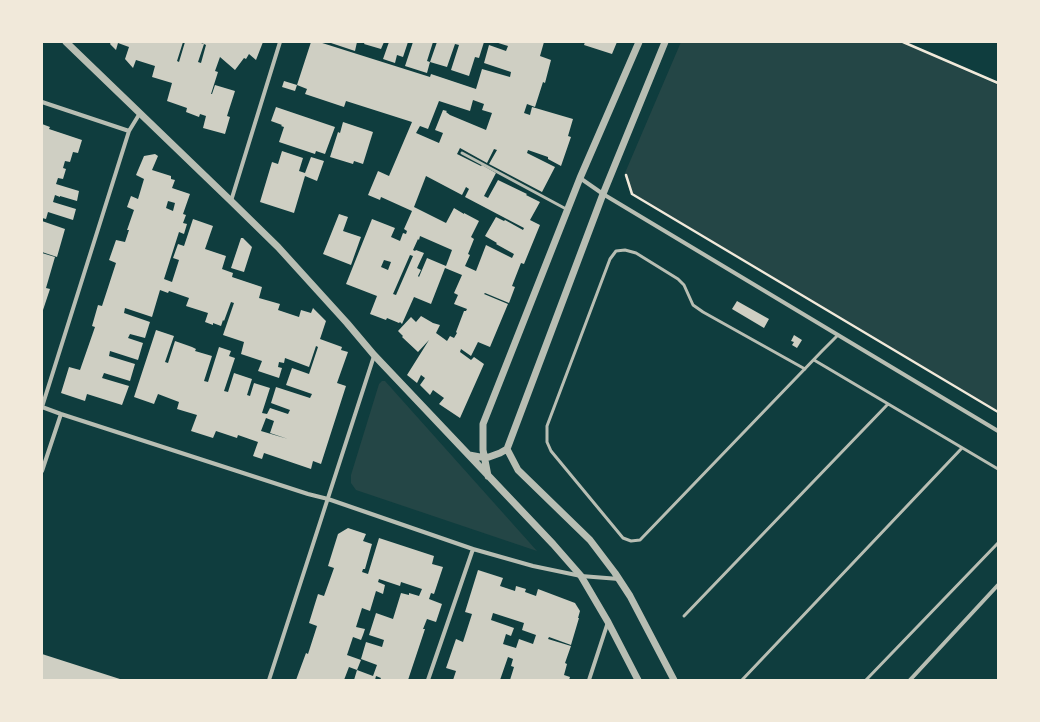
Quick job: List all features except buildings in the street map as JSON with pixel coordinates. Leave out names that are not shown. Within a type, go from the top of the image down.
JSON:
[{"type":"street","points":[[66,42],[278,247],[374,355],[553,544],[581,576],[608,622],[638,680]]},
{"type":"street","points":[[231,201],[280,42]]},
{"type":"street","points":[[488,476],[484,457],[483,424],[580,178],[639,42]]},
{"type":"street","points":[[469,455],[489,457],[500,454],[507,449],[603,194],[665,42]]},
{"type":"street","points":[[42,102],[129,131]]},
{"type":"street","points":[[140,113],[129,131],[42,407],[308,494],[328,499],[473,549],[533,566],[581,576],[619,579]]},
{"type":"street","points":[[580,178],[603,194],[998,431]]},
{"type":"street","points":[[269,680],[374,355]]},
{"type":"street","points":[[42,472],[61,414]]},
{"type":"street","points":[[507,449],[518,470],[590,540],[603,556],[630,596],[674,680]]},
{"type":"street","points":[[428,680],[473,549]]},
{"type":"street","points":[[910,680],[998,585]]},
{"type":"street","points":[[589,680],[608,622]]},
{"type":"lane","points":[[462,152],[568,210]]},
{"type":"lane","points":[[805,369],[693,305],[684,285],[678,279],[636,253],[625,250],[616,251],[610,259],[547,426],[547,442],[551,452],[623,538],[631,541],[640,540],[838,335]]},
{"type":"lane","points":[[814,360],[998,469]]},
{"type":"lane","points":[[684,616],[888,404]]},
{"type":"lane","points":[[742,680],[962,448]]},
{"type":"lane","points":[[866,680],[998,543]]},
{"type":"path","points":[[903,42],[998,83]]},
{"type":"path","points":[[632,194],[998,412]]},
{"type":"shaded area","points":[[681,42],[900,42],[998,85],[998,412],[632,194],[625,173]]},
{"type":"shaded area","points":[[382,381],[385,381],[537,551],[356,490],[351,483],[351,475],[379,384]]}]
